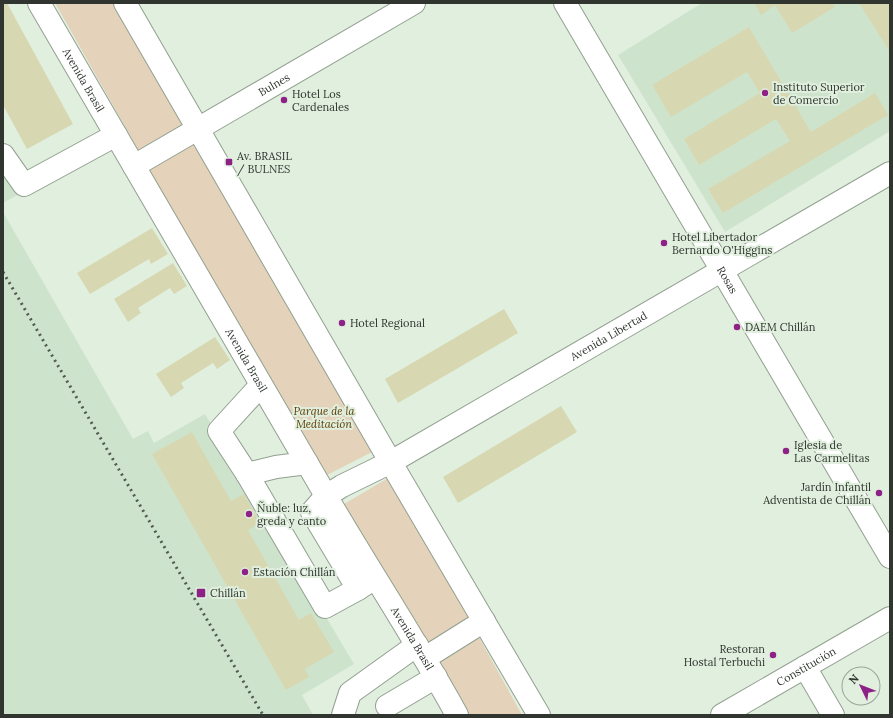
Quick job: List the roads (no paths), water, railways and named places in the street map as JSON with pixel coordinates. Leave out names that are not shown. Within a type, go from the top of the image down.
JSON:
[{"type":"main road","name":"Avenida Brasil","points":[[39,3],[326,496],[366,584],[421,652],[457,715]]},
{"type":"main road","points":[[125,3],[539,715]]},
{"type":"main road","name":"Bulnes","points":[[134,166],[414,3]]},
{"type":"main road","name":"Rosas","points":[[565,3],[890,557]]},
{"type":"main road","points":[[3,155],[24,185],[116,135]]},
{"type":"main road","name":"Avenida Libertad","points":[[326,496],[342,486],[391,462],[890,173]]},
{"type":"main road","points":[[261,385],[219,431],[247,474],[325,607],[366,584]]},
{"type":"main road","points":[[247,474],[276,467],[307,463]]},
{"type":"main road","name":"Constitución","points":[[722,715],[890,618]]},
{"type":"main road","points":[[343,715],[350,693],[421,652],[484,621]]},
{"type":"main road","points":[[805,667],[833,715]]},
{"type":"main road","points":[[387,706],[436,677]]},
{"type":"railway","points":[[3,272],[263,715]]},
{"type":"place","name":"Instituto Superior de Comercio","points":[[765,93]]},
{"type":"place","name":"Hotel Los Cardenales","points":[[284,100]]},
{"type":"place","name":"Av. BRASIL / BULNES","points":[[229,162]]},
{"type":"place","name":"Hotel Libertador Bernardo O'Higgins","points":[[664,243]]},
{"type":"place","name":"Hotel Regional","points":[[342,323]]},
{"type":"place","name":"DAEM Chillán","points":[[737,327]]},
{"type":"place","name":"Iglesia de Las Carmelitas","points":[[786,451]]},
{"type":"place","name":"Jardín Infantil Adventista de Chillán","points":[[879,493]]},
{"type":"place","name":"Ñuble: luz, greda y canto","points":[[249,514]]},
{"type":"place","name":"Estación Chillán","points":[[245,572]]},
{"type":"place","name":"Chillán","points":[[201,593]]},
{"type":"place","name":"Restoran Hostal Terbuchi","points":[[773,655]]},
{"type":"park label","name":"Parque de la Meditación","points":[[324,417]]}]
